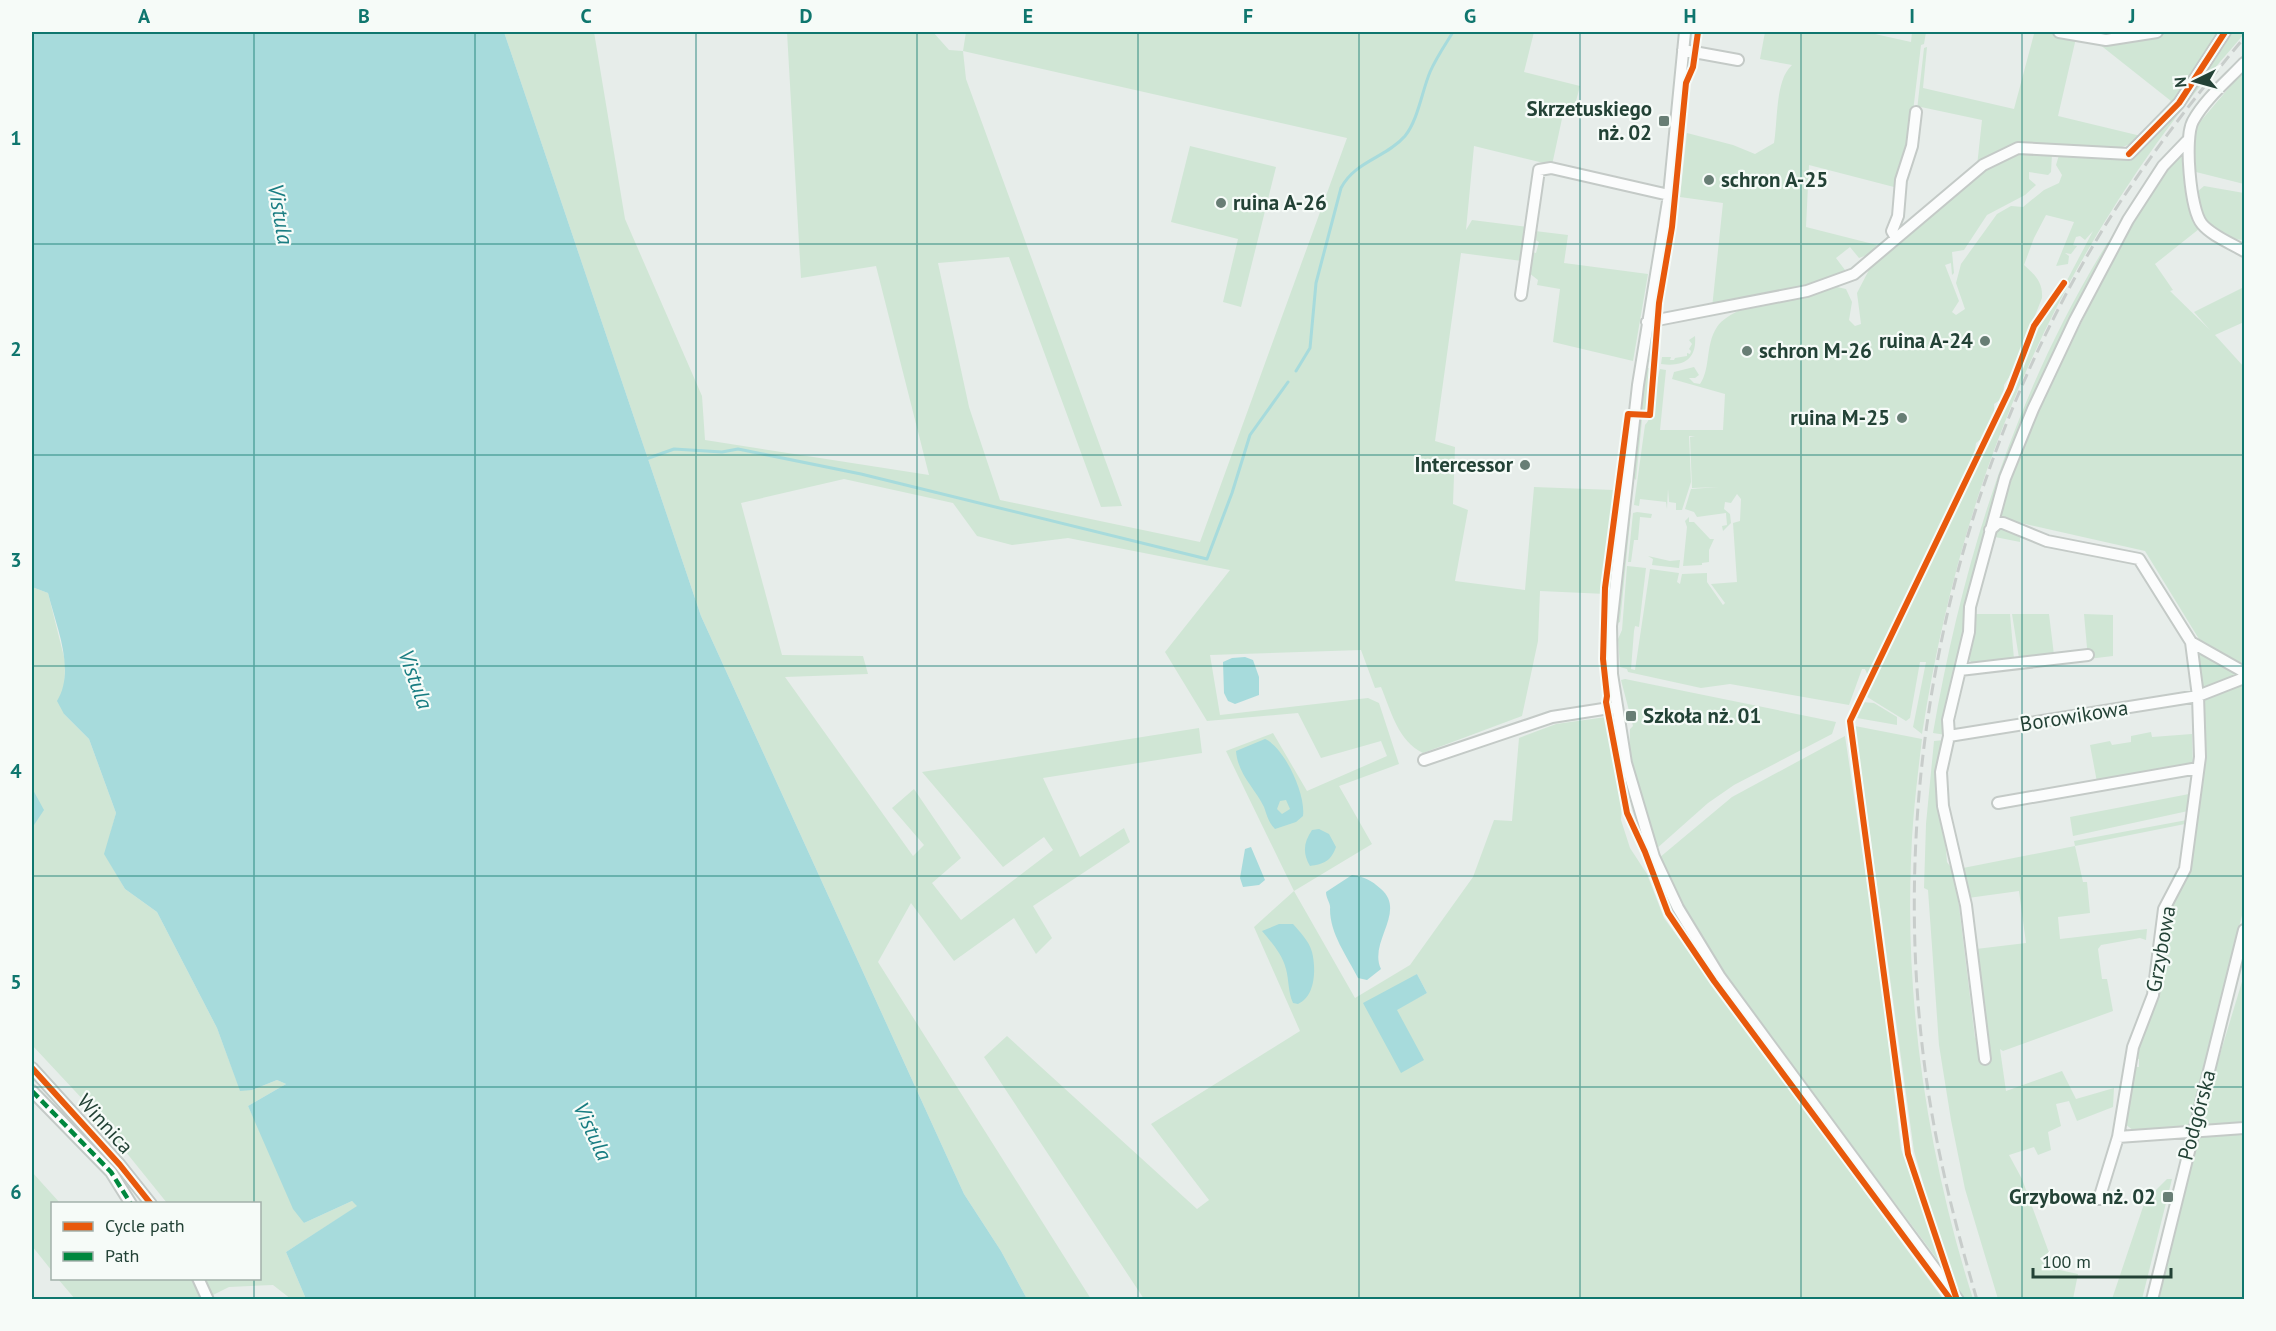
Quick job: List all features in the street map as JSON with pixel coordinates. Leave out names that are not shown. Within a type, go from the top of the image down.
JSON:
[{"type":"street","points":[[1685,32],[1669,195],[1647,322],[1611,626],[1611,663],[1626,763],[1639,814],[1678,909],[1720,977],[1958,1299]]},
{"type":"street","points":[[2059,32],[2106,40],[2157,32]]},
{"type":"street","points":[[1647,322],[1756,302],[1834,282],[1854,274],[1983,165],[2018,148],[2129,154],[2179,102],[2225,32]]},
{"type":"street","points":[[1683,50],[1738,60]]},
{"type":"street","points":[[1985,1059],[1966,905],[1943,806],[1941,772],[1949,736],[1948,720],[1969,632],[1970,607],[1990,530],[2005,478],[2033,409],[2080,310],[2128,220],[2163,166],[2187,141],[2195,117],[2244,63]]},
{"type":"street","points":[[1896,238],[1892,231],[1898,216],[1901,180],[1912,146],[1916,112]]},
{"type":"street","points":[[2187,141],[2197,216],[2206,228],[2244,251]]},
{"type":"street","points":[[1521,296],[1539,170],[1551,168],[1669,195]]},
{"type":"street","name":"Grzybowa","points":[[1990,530],[1998,523],[2003,523],[2047,541],[2139,559],[2191,642],[2198,696],[2198,768],[2185,869],[2164,909],[2153,995],[2133,1047],[2118,1137],[2099,1199]]},
{"type":"street","points":[[2191,642],[2244,672]]},
{"type":"street","points":[[1960,670],[2088,655]]},
{"type":"street","points":[[2198,696],[2244,678]]},
{"type":"street","name":"Borowikowa","points":[[1949,736],[2198,696]]},
{"type":"street","points":[[1424,760],[1552,717],[1616,707]]},
{"type":"street","points":[[1998,803],[2198,768]]},
{"type":"street","name":"Podgórska","points":[[2152,1299],[2244,930]]},
{"type":"street","name":"Winnica","points":[[32,1068],[148,1199]]},
{"type":"street","points":[[32,1091],[111,1172],[131,1202]]},
{"type":"street","points":[[2118,1137],[2244,1128]]},
{"type":"street","points":[[199,1280],[208,1299]]},
{"type":"green space","points":[[504,32],[594,32],[625,219],[702,396],[705,440],[929,475],[876,266],[801,278],[787,32],[933,32],[949,50],[963,51],[966,32],[1534,32],[1524,72],[1580,86],[1572,116],[1563,114],[1552,165],[1474,146],[1466,230],[1472,220],[1527,227],[1522,261],[1461,253],[1435,441],[1455,447],[1453,504],[1468,510],[1455,581],[1525,590],[1534,487],[1614,490],[1606,594],[1540,591],[1538,641],[1522,716],[1423,753],[1414,748],[1401,733],[1381,687],[1375,688],[1361,650],[1210,655],[1220,715],[1368,698],[1379,703],[1399,764],[1339,786],[1372,844],[1294,891],[1226,751],[1273,733],[1307,791],[1387,756],[1381,741],[1321,758],[1298,713],[1207,721],[1165,652],[1230,570],[1068,538],[1012,545],[977,536],[953,503],[844,479],[741,503],[782,655],[863,656],[868,674],[785,677],[913,856],[924,845],[892,808],[914,789],[961,858],[932,883],[961,920],[1053,850],[1044,837],[1003,867],[922,772],[1199,728],[1202,753],[1043,778],[1080,857],[1124,828],[1130,842],[1033,906],[1052,938],[1036,954],[1014,918],[954,961],[911,903],[878,962],[1091,1299],[1027,1299],[1001,1251],[964,1194],[701,616]],"holes":[[[963,51],[1347,138],[1200,542],[1000,500],[969,407],[938,263],[1009,257],[1101,507],[1122,506],[966,79]]]},
{"type":"green space","points":[[1765,32],[1866,32],[1911,42],[1912,32],[1926,32],[1924,44],[1921,45],[1908,153],[1894,187],[1809,165],[1806,227],[1877,245],[1870,254],[1859,258],[1850,247],[1836,258],[1845,270],[1844,273],[1811,287],[1712,308],[1723,203],[1680,197],[1687,133],[1733,145],[1755,154],[1774,143],[1780,90],[1792,65],[1760,59]]},
{"type":"green space","points":[[2026,32],[2050,32],[2076,38],[2058,116],[2141,136],[2171,101],[2099,44],[2126,42],[2167,32],[2221,32],[2215,44],[2183,84],[2172,106],[2137,142],[2119,148],[2104,149],[2066,145],[2021,145],[1977,166],[1982,120],[1921,107],[1920,112],[1917,110],[1924,48],[1927,47],[1923,88],[2014,109],[2034,34]]},
{"type":"green space","points":[[2228,32],[2244,32],[2180,112],[2124,192],[2074,274],[2031,360],[1995,448],[1965,540],[1941,635],[1922,734],[1913,727],[1926,662],[1920,662],[1910,718],[1906,721],[1864,695],[1868,676],[1865,669],[1862,669],[1849,705],[1730,684],[1701,688],[1628,672],[1627,669],[1620,667],[1618,639],[1622,630],[1627,566],[1646,568],[1639,627],[1635,626],[1634,631],[1631,669],[1635,670],[1650,569],[1679,573],[1677,582],[1680,584],[1682,574],[1707,573],[1707,582],[1723,605],[1725,603],[1711,584],[1737,582],[1733,523],[1740,521],[1741,499],[1737,494],[1731,503],[1725,502],[1724,509],[1730,514],[1731,523],[1723,531],[1722,526],[1727,525],[1726,513],[1697,517],[1694,512],[1685,509],[1691,489],[1719,487],[1692,488],[1690,437],[1695,436],[1689,436],[1691,482],[1682,510],[1676,510],[1676,503],[1669,502],[1668,489],[1667,509],[1666,502],[1640,499],[1639,506],[1634,505],[1645,425],[1654,406],[1660,369],[1666,370],[1660,430],[1723,430],[1725,394],[1672,379],[1674,372],[1694,367],[1699,375],[1689,378],[1694,383],[1700,384],[1706,371],[1713,334],[1726,318],[1772,300],[1837,287],[1846,289],[1852,302],[1849,320],[1855,326],[1861,324],[1857,293],[1872,264],[1996,161],[2018,153],[2052,154],[2051,172],[2048,175],[2029,172],[2029,179],[2036,185],[2025,195],[1987,215],[1964,250],[1952,252],[1954,273],[1952,275],[1951,263],[1945,265],[1959,301],[1952,312],[1956,315],[1965,309],[1956,283],[1961,264],[1997,214],[2011,206],[2023,207],[2044,190],[2059,183],[2062,175],[2056,165],[2059,155],[2118,156],[2149,138]],"holes":[[[2046,215],[2074,222],[2056,266],[2068,264],[2069,256],[2065,253],[2071,254],[2077,246],[2073,245],[2076,237],[2080,236],[2085,240],[2093,231],[2064,286],[2040,321],[1972,472],[1976,443],[1990,426],[1994,415],[1994,404],[2003,398],[2004,385],[2013,371],[2042,298],[2040,283],[2024,265],[2034,238]]]},
{"type":"green space","points":[[2244,70],[2244,184],[2196,172],[2194,129]]},
{"type":"green space","points":[[1190,146],[1276,167],[1241,307],[1223,302],[1238,239],[1171,222]]},
{"type":"green space","points":[[2181,154],[2187,160],[2191,213],[2199,229],[2155,264],[2173,290],[2170,291],[2210,330],[2194,312],[2244,287],[2244,322],[2215,335],[2244,367],[2244,666],[2199,639],[2145,551],[1999,518],[2026,435],[2131,222],[2154,183]]},
{"type":"green space","points":[[2204,186],[2244,193],[2244,245],[2243,240],[2233,239],[2203,221],[2197,192]]},
{"type":"green space","points":[[1535,231],[1568,235],[1564,263],[1648,274],[1633,361],[1553,342],[1560,289],[1537,285],[1538,280],[1529,273],[1532,252],[1536,253],[1539,242],[1534,239]]},
{"type":"green space","points":[[2108,242],[2111,246],[2079,306],[1988,528],[1946,735],[1933,733],[1960,604],[1997,479],[2046,358],[2075,299]]},
{"type":"green space","points":[[1656,325],[1653,364],[1646,360],[1651,330]]},
{"type":"green space","points":[[1695,336],[1694,351],[1687,360],[1676,364],[1661,364],[1662,357],[1671,357],[1670,360],[1674,360],[1687,356],[1687,353],[1690,354],[1689,349],[1692,344],[1689,340]]},
{"type":"green space","points":[[1652,368],[1648,411],[1640,410],[1645,369]]},
{"type":"green space","points":[[1639,419],[1642,420],[1636,480],[1633,477]]},
{"type":"green space","points":[[1631,512],[1620,622],[1616,624],[1628,514]]},
{"type":"green space","points":[[1633,513],[1652,514],[1651,518],[1640,517],[1638,540],[1634,540],[1631,562],[1628,562]]},
{"type":"green space","points":[[1689,517],[1689,522],[1694,522],[1710,539],[1714,539],[1709,550],[1709,562],[1702,563],[1702,565],[1683,566],[1687,527],[1685,521]]},
{"type":"green space","points":[[1998,527],[2020,532],[2020,542],[1995,537],[1980,589],[1978,587],[1993,530]]},
{"type":"green space","points":[[1648,556],[1670,561],[1680,560],[1679,568],[1652,565],[1653,559]]},
{"type":"green space","points":[[32,587],[48,593],[65,661],[64,714],[89,739],[116,813],[105,854],[125,889],[157,912],[217,1028],[240,1090],[252,1090],[277,1080],[286,1084],[248,1106],[304,1223],[352,1201],[358,1206],[286,1252],[306,1299],[291,1299],[273,1285],[229,1287],[205,1299],[75,1299],[59,1280],[261,1280],[261,1202],[166,1202],[88,1105],[32,1045]]},
{"type":"green space","points":[[1973,614],[2010,614],[2014,659],[1972,663],[1966,656]]},
{"type":"green space","points":[[2012,614],[2049,614],[2054,655],[2019,658]]},
{"type":"green space","points":[[2084,614],[2113,615],[2113,656],[2088,659]]},
{"type":"green space","points":[[2199,652],[2237,675],[2202,690],[2197,654]]},
{"type":"green space","points":[[1621,680],[1836,722],[1832,734],[1734,785],[1708,803],[1655,850],[1629,766],[1630,729],[1633,726]]},
{"type":"green space","points":[[2244,682],[2244,907],[2191,1123],[2184,1129],[2134,1131],[2125,1124],[2134,1067],[2139,1067],[2139,1059],[2134,1058],[2160,990],[2158,974],[2167,913],[2191,870],[2199,796],[2202,699]]},
{"type":"green space","points":[[1862,702],[1874,703],[1897,717],[1897,725],[1857,718]]},
{"type":"green space","points":[[1606,717],[1622,804],[1621,820],[1630,848],[1647,874],[1664,918],[1943,1299],[1144,1299],[984,1057],[1007,1036],[1197,1209],[1209,1200],[1151,1124],[1300,1031],[1254,927],[1294,891],[1355,998],[1410,965],[1473,877],[1494,820],[1512,821],[1519,738],[1556,724]],"holes":[[[1417,974],[1427,993],[1396,1009]]]},
{"type":"green space","points":[[1855,726],[1922,739],[1911,861],[1910,916],[1916,1028],[1932,1138],[1957,1246],[1973,1299],[1962,1299],[1950,1277],[1914,1151]]},
{"type":"green space","points":[[2151,732],[2152,737],[2192,734],[2193,767],[2097,782],[2090,745],[2110,741],[2112,745],[2131,742],[2131,736]]},
{"type":"green space","points":[[1845,736],[1879,963],[1901,1149],[1943,1267],[1738,993],[1688,917],[1659,858],[1732,797]]},
{"type":"green space","points":[[1945,740],[1944,826],[1947,862],[1955,873],[1975,1038],[1985,1035],[1976,949],[2026,943],[2019,891],[1968,898],[1963,868],[2075,846],[2083,882],[2087,882],[2090,913],[2058,917],[2060,939],[2147,929],[2146,940],[2140,938],[2101,945],[2098,949],[2102,979],[2107,979],[2113,1011],[2003,1051],[2000,1049],[2006,1091],[2062,1071],[2076,1099],[2114,1088],[2113,1107],[2077,1121],[2069,1101],[2056,1104],[2061,1126],[2048,1132],[2051,1150],[2038,1155],[2034,1147],[2009,1155],[2022,1179],[2055,1269],[2078,1274],[2073,1299],[1998,1299],[1965,1189],[1939,1045],[1928,890],[1924,888],[1926,824],[1934,741]]},
{"type":"green space","points":[[2189,794],[2188,811],[2073,836],[2070,817]]},
{"type":"green space","points":[[2187,820],[2187,831],[2184,832],[2185,824],[2075,846],[2074,841]]},
{"type":"green space","points":[[2244,975],[2244,1299],[2157,1300],[2192,1147]]},
{"type":"green space","points":[[32,1172],[59,1202],[51,1202],[51,1270],[32,1246]]},
{"type":"green space","points":[[2167,1179],[2172,1179],[2142,1299],[2112,1299],[2145,1201]]},
{"type":"water","name":"Vistula","points":[[32,32],[504,32],[701,616],[964,1194],[1001,1251],[1027,1299],[306,1299],[286,1252],[357,1206],[352,1201],[304,1223],[293,1209],[248,1106],[286,1084],[277,1080],[252,1090],[240,1091],[217,1028],[157,912],[125,889],[104,854],[116,813],[89,739],[64,714],[57,701],[65,676],[63,648],[48,593],[32,587]]},
{"type":"water","points":[[1245,657],[1253,660],[1259,677],[1259,695],[1235,704],[1228,701],[1224,693],[1223,662],[1232,658]]},
{"type":"water","points":[[1265,739],[1272,744],[1292,772],[1301,796],[1303,816],[1296,822],[1275,829],[1243,774],[1236,751]],"holes":[[[1286,800],[1290,809],[1282,814],[1277,809],[1280,801]]]},
{"type":"water","points":[[32,788],[44,810],[32,828]]},
{"type":"water","points":[[1319,829],[1329,834],[1336,847],[1332,856],[1326,861],[1310,866],[1305,852],[1306,843],[1312,830]]},
{"type":"water","points":[[1251,847],[1265,880],[1259,885],[1243,887],[1240,878],[1245,849]]},
{"type":"water","points":[[1352,875],[1368,879],[1381,889],[1388,898],[1390,907],[1379,948],[1378,959],[1381,969],[1367,980],[1358,978],[1340,945],[1333,927],[1326,894]]},
{"type":"water","points":[[1279,924],[1293,924],[1307,940],[1312,952],[1313,981],[1308,995],[1298,1004],[1293,1003],[1291,999],[1282,958],[1262,931]]},
{"type":"water","points":[[1417,974],[1427,993],[1397,1010],[1424,1060],[1401,1073],[1363,1003]]},
{"type":"waterway","points":[[1296,371],[1310,348],[1316,283],[1341,188],[1362,165],[1389,150],[1405,136],[1417,114],[1432,67],[1453,32]]},
{"type":"waterway","points":[[646,459],[674,449],[722,452],[738,449],[861,474],[1207,559],[1232,493],[1250,435],[1288,382]]},
{"type":"railway","points":[[1977,1300],[1953,1211],[1933,1121],[1924,1061],[1915,953],[1916,845],[1925,737],[1944,630],[1971,525],[2007,423],[2051,324],[2103,229],[2136,179],[2188,107],[2244,38]]},
{"type":"marked path","points":[[32,1091],[111,1172],[130,1202]]},
{"type":"cycle path","points":[[1698,32],[1693,67],[1686,83],[1672,227],[1659,303],[1650,415],[1628,414],[1605,588],[1603,659],[1606,702],[1627,813],[1645,852],[1668,913],[1714,981],[1951,1300]]},
{"type":"cycle path","points":[[2129,154],[2179,103],[2225,32]]},
{"type":"cycle path","points":[[1956,1297],[1908,1154],[1850,721],[2010,389],[2034,326],[2064,283]]},
{"type":"cycle path","points":[[32,1068],[120,1165],[149,1202]]},
{"type":"place","name":"Skrzetuskiego nż. 02","points":[[1664,121]]},
{"type":"place","name":"schron A-25","points":[[1709,180]]},
{"type":"place","name":"ruina A-26","points":[[1221,203]]},
{"type":"place","name":"ruina A-24","points":[[1985,341]]},
{"type":"place","name":"schron M-26","points":[[1747,351]]},
{"type":"place","name":"ruina M-25","points":[[1902,418]]},
{"type":"place","name":"Intercessor","points":[[1525,465]]},
{"type":"place","name":"Szkoła nż. 01","points":[[1631,716]]},
{"type":"place","name":"Grzybowa nż. 02","points":[[2168,1197]]}]
